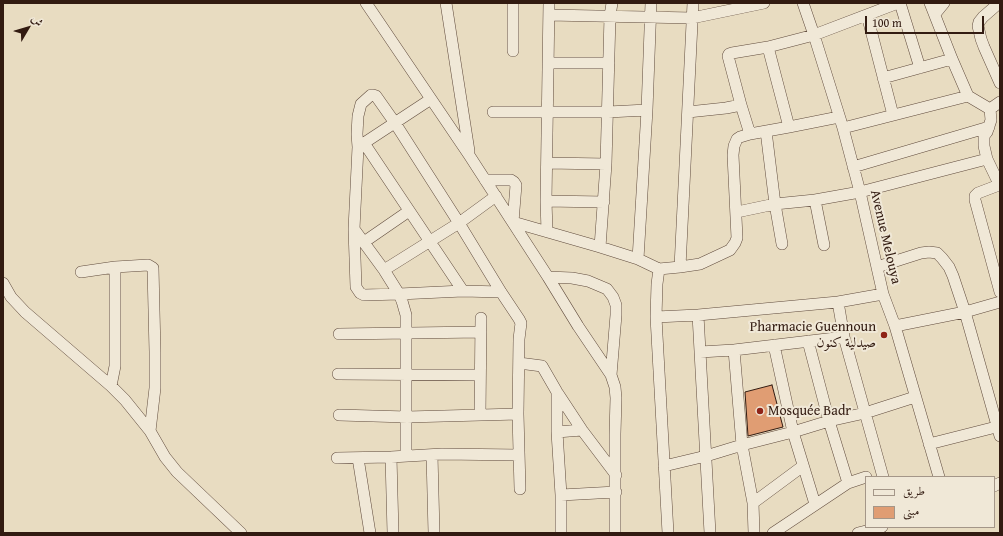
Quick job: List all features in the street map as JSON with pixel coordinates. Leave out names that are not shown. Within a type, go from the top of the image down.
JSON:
[{"type":"street","points":[[366,3],[469,154],[578,326],[611,375],[615,387],[616,398],[615,533]]},
{"type":"street","points":[[446,3],[469,154]]},
{"type":"street","points":[[513,3],[513,51]]},
{"type":"street","points":[[547,231],[546,201],[549,3]]},
{"type":"street","points":[[600,247],[606,164],[610,16],[612,3]]},
{"type":"street","points":[[638,259],[647,110],[651,3]]},
{"type":"street","points":[[680,267],[693,3]]},
{"type":"street","points":[[549,15],[692,18],[764,3]]},
{"type":"street","name":"Avenue Melouya","points":[[803,3],[839,116],[860,192],[883,294],[895,326],[938,476]]},
{"type":"street","points":[[750,134],[728,55],[732,53],[768,47],[814,35],[899,3],[920,68]]},
{"type":"street","points":[[930,3],[968,96],[990,109]]},
{"type":"street","points":[[935,14],[944,3]]},
{"type":"street","points":[[999,3],[983,17],[978,26],[984,47],[1000,83]]},
{"type":"street","points":[[867,15],[893,115]]},
{"type":"street","points":[[768,47],[789,127]]},
{"type":"street","points":[[883,78],[952,59]]},
{"type":"street","points":[[548,63],[609,63]]},
{"type":"street","points":[[463,291],[409,211],[361,145],[357,134],[358,116],[361,104],[371,95],[376,96],[395,123],[519,319],[518,414],[520,490]]},
{"type":"street","points":[[842,128],[968,96]]},
{"type":"street","points":[[361,145],[431,99]]},
{"type":"street","points":[[990,109],[1000,102]]},
{"type":"street","points":[[688,112],[741,105]]},
{"type":"street","points":[[990,109],[991,120],[984,136],[984,146],[988,159],[1000,185],[978,193],[975,196],[975,200],[1000,292]]},
{"type":"street","points":[[493,112],[608,112],[647,110]]},
{"type":"street","points":[[513,222],[638,259],[659,269],[700,264],[730,250],[737,238],[733,155],[734,146],[737,139],[750,134],[839,116]]},
{"type":"street","points":[[853,166],[989,127]]},
{"type":"street","points":[[766,131],[775,204],[782,244]]},
{"type":"street","points":[[361,145],[354,229],[356,287],[360,293],[364,295],[463,291],[501,292]]},
{"type":"street","points":[[736,212],[775,204],[815,200],[860,192],[988,159]]},
{"type":"street","points":[[547,163],[606,164]]},
{"type":"street","points":[[485,180],[511,180],[516,184],[513,222]]},
{"type":"street","points":[[384,270],[459,223],[496,196]]},
{"type":"street","points":[[815,200],[824,245]]},
{"type":"street","points":[[546,201],[604,202]]},
{"type":"street","points":[[364,242],[409,211]]},
{"type":"street","points":[[354,229],[384,270],[399,294],[406,315],[406,455]]},
{"type":"street","points":[[877,267],[921,253],[937,253],[949,267],[965,312],[999,430],[929,444]]},
{"type":"street","points":[[81,272],[116,267],[148,265],[153,268],[155,388],[150,431]]},
{"type":"street","points":[[111,386],[114,366],[116,267]]},
{"type":"street","points":[[659,269],[656,317],[668,533]]},
{"type":"street","points":[[548,277],[572,278],[588,281],[607,289],[613,297],[616,305],[616,314],[611,375]]},
{"type":"street","points":[[3,283],[11,297],[25,312],[111,386],[125,400],[150,431],[165,457],[177,472],[241,533]]},
{"type":"street","points":[[656,317],[698,315],[838,302],[883,294]]},
{"type":"street","points":[[838,302],[844,337],[882,475]]},
{"type":"street","points":[[895,326],[965,312],[1000,302]]},
{"type":"street","points":[[698,315],[710,533]]},
{"type":"street","points":[[480,415],[481,318]]},
{"type":"street","points":[[339,334],[481,332]]},
{"type":"street","points":[[700,352],[734,350],[844,337]]},
{"type":"street","points":[[808,341],[829,421],[848,483]]},
{"type":"street","points":[[774,345],[793,432],[815,504]]},
{"type":"street","points":[[734,350],[742,445],[753,503],[754,533]]},
{"type":"street","points":[[519,363],[542,366],[582,430],[616,475]]},
{"type":"street","points":[[338,374],[480,374]]},
{"type":"street","points":[[557,392],[561,533]]},
{"type":"street","points":[[664,466],[706,456],[829,421],[865,413],[915,397]]},
{"type":"street","points":[[339,415],[407,417],[518,414]]},
{"type":"street","points":[[557,432],[582,430]]},
{"type":"street","points":[[337,458],[442,454],[519,455]]},
{"type":"street","points":[[432,455],[434,533]]},
{"type":"street","points":[[390,457],[393,533]]},
{"type":"street","points":[[358,458],[370,533]]},
{"type":"street","points":[[753,503],[803,466]]},
{"type":"street","points":[[773,533],[848,483],[865,477]]},
{"type":"street","points":[[561,495],[616,492]]},
{"type":"street","points":[[858,533],[878,528]]},
{"type":"building","name":"Mosquée Badr","points":[[772,385],[783,427],[748,436],[745,392]]},
{"type":"place","name":"Pharmacie Guennoun صيدلية كنون","points":[[884,335]]},
{"type":"place","name":"Mosquée Badr","points":[[760,411]]}]
